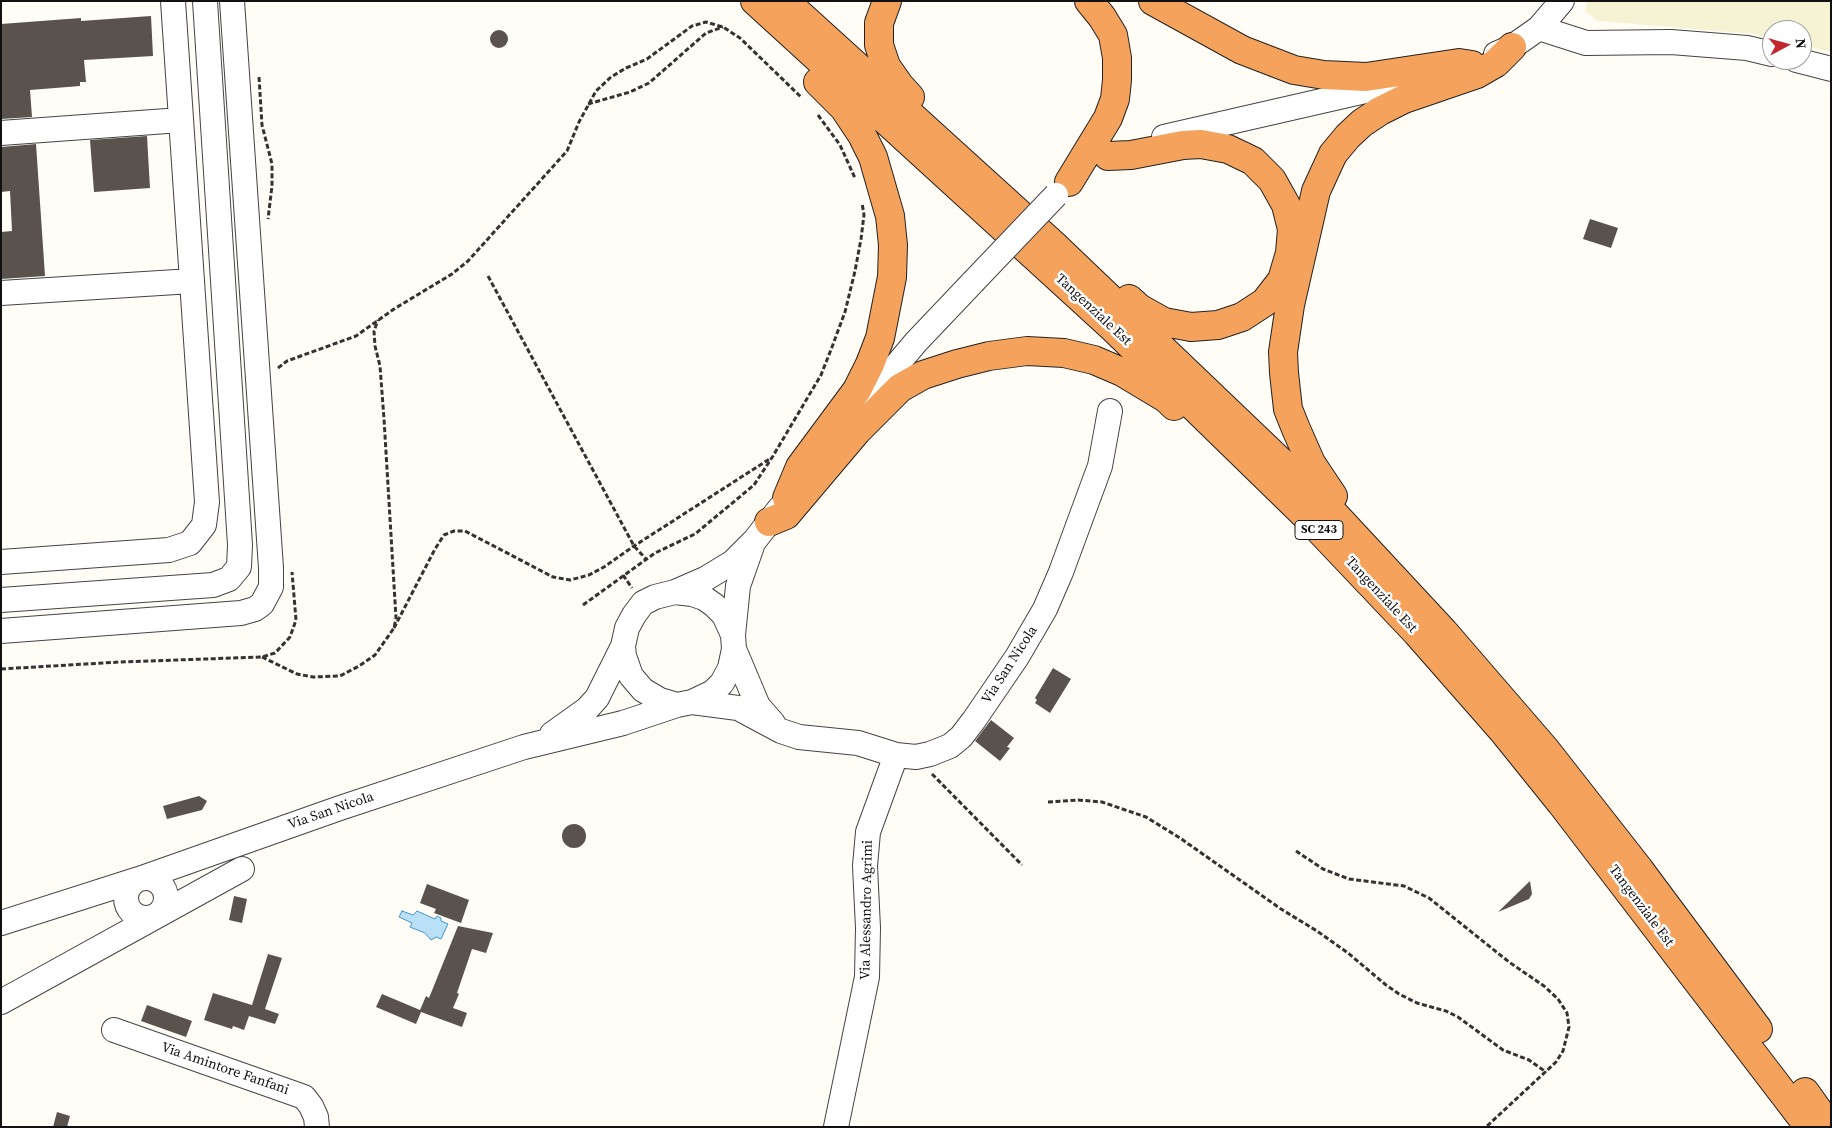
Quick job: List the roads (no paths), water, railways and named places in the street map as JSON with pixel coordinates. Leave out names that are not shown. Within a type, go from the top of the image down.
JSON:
[{"type":"highway","points":[[742,1],[844,108],[862,135],[874,157],[890,216],[893,245],[892,277],[888,307],[880,338],[870,364],[856,390],[800,467],[787,498]]},
{"type":"highway","name":"Tangenziale Est","points":[[756,1],[1114,329],[1306,516],[1417,633],[1503,731],[1622,882],[1809,1127]]},
{"type":"highway","name":"Tangenziale Est","points":[[785,1],[1054,245],[1325,504],[1444,632],[1545,749],[1639,868],[1830,1127]]},
{"type":"highway","points":[[887,1],[880,23],[879,45],[886,66],[900,86],[980,170],[994,192]]},
{"type":"highway","points":[[1063,188],[1108,118],[1115,99],[1117,58],[1113,35],[1102,16],[1089,1]]},
{"type":"highway","points":[[1152,1],[1242,50],[1294,70],[1324,75],[1366,77],[1459,64],[1472,65]]},
{"type":"highway","points":[[1408,594],[1400,576],[1322,482],[1311,463],[1296,429],[1288,409],[1284,373],[1283,352],[1290,305],[1316,191],[1333,154],[1348,136],[1380,111],[1404,99],[1478,74],[1496,63],[1512,48]]},
{"type":"highway","points":[[1054,245],[1069,252],[1139,308],[1164,322],[1191,327],[1218,325],[1242,317],[1265,302],[1282,280],[1290,253],[1292,229],[1286,205],[1272,180],[1252,161],[1228,149],[1201,144],[1183,145],[1131,155],[1108,156]]},
{"type":"highway","points":[[762,531],[786,515],[857,431],[900,388],[923,375],[958,364],[989,356],[1027,351],[1064,353],[1094,360],[1122,372],[1141,383],[1167,399],[1260,486],[1306,516]]},
{"type":"street","points":[[1,562],[169,550],[190,543],[204,525],[207,502],[173,1]]},
{"type":"street","points":[[1,600],[213,585],[230,579],[239,567],[240,545],[205,1]]},
{"type":"street","points":[[1,631],[241,613],[262,604],[271,587],[271,558],[232,1]]},
{"type":"street","points":[[674,592],[722,570],[733,562],[762,531],[850,420],[916,342],[1063,188],[1092,165],[1128,147],[1157,139],[1384,88],[1472,65],[1512,48],[1539,28],[1562,1]]},
{"type":"street","points":[[1539,28],[1586,44],[1671,42],[1747,48],[1762,52]]},
{"type":"street","points":[[1812,64],[1831,69]]},
{"type":"street","points":[[1,132],[181,120]]},
{"type":"street","points":[[1,293],[192,281]]},
{"type":"street","name":"Via San Nicola","points":[[623,646],[624,656],[631,676],[643,690],[660,700],[738,708],[782,731],[799,736],[858,743],[906,756],[930,754],[950,746],[961,738],[1018,657],[1045,609],[1061,572],[1100,466],[1110,411]]},
{"type":"street","points":[[734,642],[738,586],[744,567],[762,531]]},
{"type":"street","name":"Via San Nicola","points":[[524,747],[556,732],[587,709],[604,685],[623,646],[627,628],[643,603],[655,597],[674,592],[692,594],[704,598],[714,604],[724,615],[758,706],[782,731]]},
{"type":"street","name":"Via San Nicola","points":[[1,923],[139,879],[340,808],[524,747],[623,723],[685,703],[713,692],[722,682],[730,668],[734,642]]},
{"type":"street","name":"Via Alessandro Agrimi","points":[[836,1127],[867,977],[868,928],[865,866],[868,832],[906,756]]},
{"type":"street","points":[[1,1002],[242,868]]},
{"type":"street","points":[[139,879],[129,888],[126,901],[132,913],[144,919],[157,916]]},
{"type":"street","name":"Via Amintore Fanfani","points":[[114,1030],[304,1097],[316,1117],[317,1127]]},
{"type":"water","points":[[402,911],[413,915],[417,911],[435,919],[437,916],[441,918],[441,921],[448,924],[441,939],[436,937],[431,940],[425,933],[410,927],[412,923],[399,917]]}]
